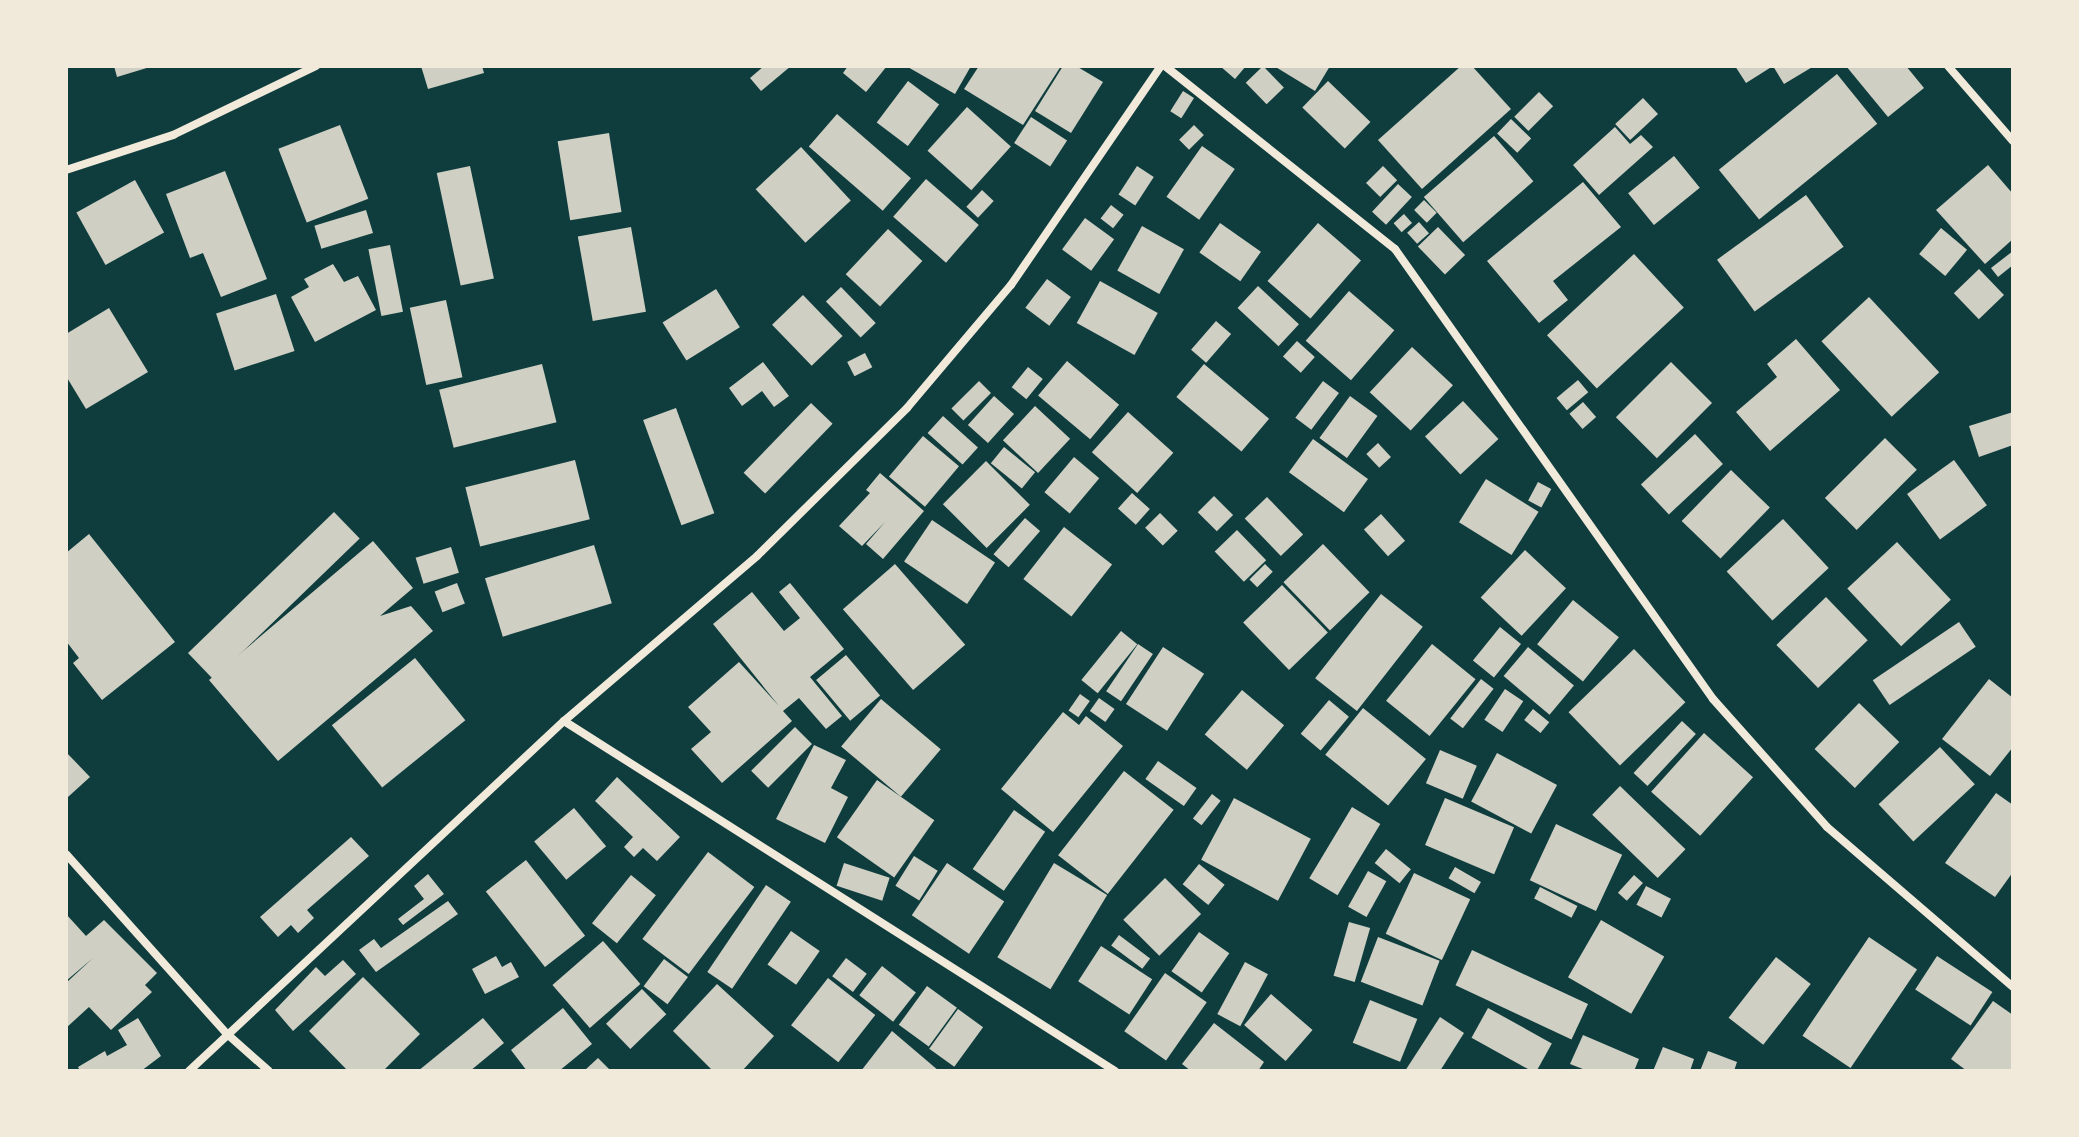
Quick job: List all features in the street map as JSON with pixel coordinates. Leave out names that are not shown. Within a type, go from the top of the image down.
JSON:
[{"type":"street","points":[[66,170],[173,135],[316,66]]},
{"type":"street","points":[[189,1071],[226,1033],[564,721],[757,556],[907,408],[1011,285],[1163,66],[1395,249],[1713,699],[1827,827],[2013,987]]},
{"type":"street","points":[[1948,66],[2013,141]]},
{"type":"street","points":[[564,721],[1115,1071]]},
{"type":"street","points":[[66,854],[226,1033],[269,1071]]},
{"type":"building","points":[[114,66],[150,66],[150,67],[117,77]]},
{"type":"building","points":[[421,66],[482,66],[484,73],[428,89]]},
{"type":"building","points":[[764,66],[791,66],[761,91],[750,78]]},
{"type":"building","points":[[848,66],[887,66],[866,92],[843,73]]},
{"type":"building","points":[[906,66],[971,66],[955,94]]},
{"type":"building","points":[[979,66],[1061,66],[1023,125],[964,89]]},
{"type":"building","points":[[1063,66],[1076,66],[1103,82],[1071,133],[1035,111]]},
{"type":"building","points":[[1220,66],[1246,66],[1235,79]]},
{"type":"building","points":[[1263,66],[1284,88],[1267,104],[1246,83]]},
{"type":"building","points":[[1274,66],[1330,66],[1315,91]]},
{"type":"building","points":[[1461,66],[1472,66],[1511,109],[1422,189],[1378,140]]},
{"type":"building","points":[[1735,66],[1773,66],[1746,83]]},
{"type":"building","points":[[1773,66],[1814,66],[1784,84]]},
{"type":"building","points":[[1846,66],[1906,66],[1924,88],[1888,117]]},
{"type":"building","points":[[1837,74],[1877,124],[1759,219],[1719,170]]},
{"type":"building","points":[[908,81],[939,104],[908,146],[877,123]]},
{"type":"building","points":[[1328,81],[1370,122],[1345,149],[1302,108]]},
{"type":"building","points":[[1183,91],[1194,98],[1181,118],[1170,111]]},
{"type":"building","points":[[1539,92],[1553,106],[1528,131],[1514,117]]},
{"type":"building","points":[[1643,98],[1658,114],[1630,140],[1615,124]]},
{"type":"building","points":[[967,107],[1011,146],[971,190],[928,151]]},
{"type":"building","points":[[837,114],[911,178],[883,211],[809,146]]},
{"type":"building","points":[[1031,117],[1067,140],[1050,166],[1014,143]]},
{"type":"building","points":[[1511,119],[1531,138],[1517,153],[1497,133]]},
{"type":"building","points":[[340,125],[368,199],[307,222],[278,149]]},
{"type":"building","points":[[1194,125],[1204,135],[1189,150],[1179,140]]},
{"type":"building","points":[[1615,127],[1630,144],[1641,135],[1653,147],[1599,195],[1573,165]]},
{"type":"building","points":[[609,133],[622,212],[570,220],[558,141]]},
{"type":"building","points":[[1494,136],[1533,181],[1463,242],[1424,197]]},
{"type":"building","points":[[1202,146],[1235,169],[1199,220],[1166,197]]},
{"type":"building","points":[[801,147],[851,200],[805,243],[756,189]]},
{"type":"building","points":[[1674,156],[1700,188],[1654,225],[1628,193]]},
{"type":"building","points":[[1988,165],[2013,194],[2013,239],[1985,264],[1936,210]]},
{"type":"building","points":[[470,166],[494,278],[461,286],[437,173]]},
{"type":"building","points":[[1137,166],[1154,177],[1135,205],[1118,195]]},
{"type":"building","points":[[1383,166],[1397,180],[1380,197],[1366,183]]},
{"type":"building","points":[[225,171],[267,279],[221,297],[203,253],[190,258],[166,194]]},
{"type":"building","points":[[926,179],[979,225],[946,263],[893,217]]},
{"type":"building","points":[[135,180],[164,232],[105,265],[76,212]]},
{"type":"building","points":[[1583,182],[1621,227],[1553,281],[1568,300],[1539,323],[1487,261]]},
{"type":"building","points":[[1398,184],[1412,197],[1386,225],[1372,212]]},
{"type":"building","points":[[982,190],[994,201],[978,218],[966,207]]},
{"type":"building","points":[[1806,195],[1844,247],[1755,311],[1717,260]]},
{"type":"building","points":[[1424,200],[1437,213],[1427,223],[1414,210]]},
{"type":"building","points":[[1111,205],[1124,215],[1113,228],[1101,218]]},
{"type":"building","points":[[366,210],[373,233],[321,249],[314,226]]},
{"type":"building","points":[[1404,214],[1412,223],[1402,232],[1394,223]]},
{"type":"building","points":[[1085,218],[1114,239],[1091,271],[1062,250]]},
{"type":"building","points":[[1419,222],[1429,233],[1417,244],[1407,233]]},
{"type":"building","points":[[1220,223],[1261,252],[1240,281],[1199,252]]},
{"type":"building","points":[[1318,223],[1361,260],[1311,319],[1267,281]]},
{"type":"building","points":[[1142,226],[1184,249],[1159,294],[1117,271]]},
{"type":"building","points":[[631,227],[646,312],[593,321],[578,236]]},
{"type":"building","points":[[1438,227],[1465,255],[1445,275],[1418,246]]},
{"type":"building","points":[[1941,228],[1967,250],[1945,276],[1919,254]]},
{"type":"building","points":[[888,229],[922,261],[880,306],[846,274]]},
{"type":"building","points":[[390,245],[403,312],[381,316],[368,249]]},
{"type":"building","points":[[2013,251],[2013,265],[1998,277],[1991,268]]},
{"type":"building","points":[[1634,254],[1684,307],[1597,389],[1547,335]]},
{"type":"building","points":[[333,264],[344,282],[358,276],[376,310],[315,342],[291,297],[309,287],[304,279]]},
{"type":"building","points":[[1979,269],[2004,295],[1979,319],[1954,293]]},
{"type":"building","points":[[1047,279],[1071,297],[1049,326],[1025,308]]},
{"type":"building","points":[[1100,281],[1158,313],[1134,355],[1077,323]]},
{"type":"building","points":[[1258,286],[1299,324],[1278,346],[1238,308]]},
{"type":"building","points":[[841,287],[876,323],[861,338],[826,302]]},
{"type":"building","points":[[716,289],[740,327],[686,361],[663,322]]},
{"type":"building","points":[[1349,291],[1394,330],[1351,380],[1306,341]]},
{"type":"building","points":[[276,294],[295,351],[235,371],[216,313]]},
{"type":"building","points":[[803,295],[843,336],[812,366],[772,325]]},
{"type":"building","points":[[1869,297],[1939,372],[1892,417],[1821,341]]},
{"type":"building","points":[[446,300],[462,377],[426,385],[410,308]]},
{"type":"building","points":[[109,308],[148,372],[86,409],[66,376],[66,334]]},
{"type":"building","points":[[1216,321],[1231,334],[1206,363],[1191,350]]},
{"type":"building","points":[[1796,339],[1840,390],[1770,451],[1736,412],[1777,377],[1767,364]]},
{"type":"building","points":[[1297,341],[1315,357],[1301,373],[1283,357]]},
{"type":"building","points":[[1412,347],[1453,385],[1411,431],[1370,392]]},
{"type":"building","points":[[865,353],[872,367],[854,376],[847,362]]},
{"type":"building","points":[[1067,361],[1119,405],[1090,439],[1038,395]]},
{"type":"building","points":[[763,362],[789,396],[774,407],[762,391],[742,406],[729,388]]},
{"type":"building","points":[[1671,362],[1712,403],[1657,458],[1616,417]]},
{"type":"building","points":[[542,364],[557,422],[454,448],[439,390]]},
{"type":"building","points":[[1204,364],[1269,419],[1241,452],[1176,397]]},
{"type":"building","points":[[1028,367],[1043,379],[1026,399],[1012,387]]},
{"type":"building","points":[[1578,380],[1588,392],[1567,410],[1557,398]]},
{"type":"building","points":[[979,381],[991,393],[963,421],[951,409]]},
{"type":"building","points":[[1323,381],[1339,393],[1311,430],[1295,418]]},
{"type":"building","points":[[994,396],[1014,414],[988,443],[968,425]]},
{"type":"building","points":[[1350,396],[1378,416],[1347,458],[1319,438]]},
{"type":"building","points":[[1463,401],[1498,439],[1460,474],[1425,436]]},
{"type":"building","points":[[1583,402],[1596,417],[1583,429],[1569,414]]},
{"type":"building","points":[[811,403],[833,424],[765,494],[744,473]]},
{"type":"building","points":[[1035,406],[1070,439],[1038,473],[1003,440]]},
{"type":"building","points":[[676,408],[714,513],[681,525],[643,420]]},
{"type":"building","points":[[1128,412],[1173,453],[1137,493],[1092,452]]},
{"type":"building","points":[[2013,412],[2013,445],[1979,457],[1969,426]]},
{"type":"building","points":[[943,416],[978,447],[963,465],[928,433]]},
{"type":"building","points":[[1695,434],[1723,464],[1669,514],[1641,484]]},
{"type":"building","points":[[923,436],[959,466],[925,507],[889,477]]},
{"type":"building","points":[[1885,438],[1917,470],[1857,530],[1825,498]]},
{"type":"building","points":[[1313,439],[1368,479],[1344,512],[1289,472]]},
{"type":"building","points":[[1378,443],[1391,457],[1379,468],[1366,454]]},
{"type":"building","points":[[1004,447],[1035,472],[1022,488],[991,463]]},
{"type":"building","points":[[1074,457],[1099,478],[1070,513],[1044,492]]},
{"type":"building","points":[[575,460],[590,519],[480,547],[465,487]]},
{"type":"building","points":[[1954,460],[1987,505],[1940,539],[1907,494]]},
{"type":"building","points":[[986,461],[1030,505],[987,548],[943,504]]},
{"type":"building","points":[[1731,470],[1770,508],[1721,559],[1682,521]]},
{"type":"building","points":[[880,473],[924,511],[883,559],[866,544],[885,522],[862,546],[839,526],[870,493],[866,490]]},
{"type":"building","points":[[1486,479],[1539,512],[1512,555],[1459,522]]},
{"type":"building","points":[[1538,482],[1551,489],[1541,508],[1528,501]]},
{"type":"building","points":[[1132,493],[1150,509],[1136,525],[1118,509]]},
{"type":"building","points":[[1214,496],[1233,515],[1217,531],[1198,512]]},
{"type":"building","points":[[1267,497],[1303,534],[1281,556],[1245,519]]},
{"type":"building","points":[[334,512],[360,539],[214,680],[188,653]]},
{"type":"building","points":[[1160,513],[1178,531],[1163,546],[1145,528]]},
{"type":"building","points":[[1381,514],[1405,541],[1388,556],[1364,529]]},
{"type":"building","points":[[1025,518],[1040,531],[1009,567],[994,554]]},
{"type":"building","points":[[1783,519],[1829,568],[1772,621],[1727,572]]},
{"type":"building","points":[[932,520],[995,562],[967,604],[904,561]]},
{"type":"building","points":[[1064,527],[1112,565],[1071,617],[1023,579]]},
{"type":"building","points":[[1237,530],[1266,560],[1244,582],[1215,552]]},
{"type":"building","points":[[89,534],[175,642],[102,700],[73,663],[79,658],[66,641],[66,553]]},
{"type":"building","points":[[373,541],[413,588],[380,616],[411,606],[433,631],[278,761],[209,680]]},
{"type":"building","points":[[1897,542],[1951,600],[1901,646],[1847,588]]},
{"type":"building","points":[[1323,544],[1370,592],[1330,630],[1283,582]]},
{"type":"building","points":[[594,545],[612,603],[503,637],[485,578]]},
{"type":"building","points":[[451,547],[459,573],[424,584],[416,558]]},
{"type":"building","points":[[1525,550],[1566,588],[1522,636],[1481,598]]},
{"type":"building","points":[[895,564],[965,645],[913,690],[843,609]]},
{"type":"building","points":[[1265,564],[1273,572],[1257,587],[1249,580]]},
{"type":"building","points":[[457,583],[465,604],[442,612],[435,592]]},
{"type":"building","points":[[790,583],[844,649],[810,677],[842,716],[826,729],[799,698],[783,711],[792,721],[722,783],[691,749],[711,732],[688,707],[739,662],[779,706],[713,624],[752,592],[784,631],[800,618],[779,592]]},
{"type":"building","points":[[1282,585],[1328,632],[1289,670],[1243,623]]},
{"type":"building","points":[[1381,594],[1423,627],[1357,711],[1315,678]]},
{"type":"building","points":[[1826,597],[1868,640],[1818,688],[1776,645]]},
{"type":"building","points":[[1573,600],[1619,637],[1583,681],[1537,644]]},
{"type":"building","points":[[1959,622],[1976,647],[1890,705],[1873,680]]},
{"type":"building","points":[[1500,627],[1521,644],[1494,677],[1473,660]]},
{"type":"building","points":[[1121,631],[1137,644],[1098,693],[1081,680]]},
{"type":"building","points":[[1138,644],[1153,654],[1121,701],[1106,691]]},
{"type":"building","points":[[1432,644],[1476,679],[1430,736],[1386,701]]},
{"type":"building","points":[[1163,647],[1204,674],[1167,731],[1126,704]]},
{"type":"building","points":[[1528,647],[1574,686],[1550,715],[1504,676]]},
{"type":"building","points":[[1634,649],[1685,702],[1620,765],[1569,712]]},
{"type":"building","points":[[846,655],[880,696],[850,721],[816,680]]},
{"type":"building","points":[[415,658],[465,720],[382,788],[332,725]]},
{"type":"building","points":[[1481,679],[1494,689],[1463,728],[1450,718]]},
{"type":"building","points":[[1989,679],[2013,698],[2013,747],[1990,776],[1942,739]]},
{"type":"building","points":[[1505,689],[1523,701],[1503,732],[1484,720]]},
{"type":"building","points":[[1242,690],[1284,725],[1247,770],[1205,734]]},
{"type":"building","points":[[1080,694],[1090,701],[1078,717],[1069,710]]},
{"type":"building","points":[[1099,698],[1115,709],[1105,722],[1090,711]]},
{"type":"building","points":[[881,699],[941,749],[901,797],[841,746]]},
{"type":"building","points":[[1329,700],[1349,717],[1321,750],[1301,734]]},
{"type":"building","points":[[1859,703],[1899,742],[1855,788],[1815,749]]},
{"type":"building","points":[[1363,708],[1426,759],[1388,806],[1325,755]]},
{"type":"building","points":[[1533,709],[1549,722],[1541,733],[1524,720]]},
{"type":"building","points":[[1063,712],[1079,725],[1086,716],[1123,746],[1053,832],[1001,789]]},
{"type":"building","points":[[1682,721],[1696,734],[1647,786],[1634,773]]},
{"type":"building","points":[[795,727],[812,744],[768,788],[751,771]]},
{"type":"building","points":[[1704,733],[1753,777],[1700,836],[1651,792]]},
{"type":"building","points":[[814,745],[846,760],[831,788],[848,797],[825,843],[776,819]]},
{"type":"building","points":[[1940,747],[1975,784],[1913,842],[1879,804]]},
{"type":"building","points":[[1440,750],[1477,766],[1463,799],[1426,783]]},
{"type":"building","points":[[66,752],[90,777],[68,797],[66,795]]},
{"type":"building","points":[[1497,753],[1557,785],[1531,833],[1471,802]]},
{"type":"building","points":[[1158,761],[1197,788],[1184,806],[1145,779]]},
{"type":"building","points":[[1124,771],[1174,810],[1108,894],[1058,855]]},
{"type":"building","points":[[617,777],[680,837],[657,861],[643,848],[634,857],[624,847],[633,837],[595,801]]},
{"type":"building","points":[[877,780],[934,820],[894,877],[837,837]]},
{"type":"building","points":[[1620,786],[1685,849],[1658,878],[1592,815]]},
{"type":"building","points":[[1996,793],[2013,805],[2013,872],[1995,897],[1945,863]]},
{"type":"building","points":[[1212,794],[1221,801],[1202,825],[1193,818]]},
{"type":"building","points":[[1234,798],[1311,839],[1278,901],[1201,860]]},
{"type":"building","points":[[1445,798],[1514,827],[1494,874],[1425,845]]},
{"type":"building","points":[[1352,807],[1380,824],[1338,895],[1309,878]]},
{"type":"building","points":[[574,808],[606,846],[566,880],[534,841]]},
{"type":"building","points":[[1014,810],[1045,832],[1004,891],[973,869]]},
{"type":"building","points":[[1556,824],[1622,855],[1596,911],[1530,880]]},
{"type":"building","points":[[351,837],[369,856],[307,910],[314,918],[298,933],[291,925],[278,937],[260,917]]},
{"type":"building","points":[[1386,849],[1411,869],[1400,883],[1375,863]]},
{"type":"building","points":[[708,852],[754,887],[689,974],[642,939]]},
{"type":"building","points":[[914,856],[938,871],[919,901],[895,886]]},
{"type":"building","points":[[526,860],[585,936],[545,967],[486,891]]},
{"type":"building","points":[[844,863],[890,878],[882,901],[837,886]]},
{"type":"building","points":[[947,863],[1004,902],[969,954],[912,915]]},
{"type":"building","points":[[1054,863],[1107,895],[1050,989],[997,957]]},
{"type":"building","points":[[1199,864],[1225,885],[1208,905],[1183,884]]},
{"type":"building","points":[[1455,867],[1481,882],[1474,893],[1448,878]]},
{"type":"building","points":[[1368,871],[1386,881],[1366,917],[1348,907]]},
{"type":"building","points":[[1414,873],[1470,899],[1442,960],[1386,934]]},
{"type":"building","points":[[428,874],[444,894],[403,925],[398,919],[424,899],[414,886]]},
{"type":"building","points":[[631,875],[656,895],[617,943],[592,923]]},
{"type":"building","points":[[1634,875],[1643,883],[1627,901],[1618,893]]},
{"type":"building","points":[[1165,878],[1201,914],[1159,956],[1123,920]]},
{"type":"building","points":[[766,885],[791,902],[732,989],[707,972]]},
{"type":"building","points":[[1646,886],[1671,899],[1661,917],[1636,905]]},
{"type":"building","points":[[1540,887],[1577,906],[1572,918],[1534,899]]},
{"type":"building","points":[[448,901],[458,914],[376,972],[359,950],[374,939],[381,948]]},
{"type":"building","points":[[66,914],[86,936],[104,920],[157,973],[145,985],[152,992],[111,1030],[89,1007],[66,1028],[66,983],[93,958],[66,981]]},
{"type":"building","points":[[1601,920],[1664,956],[1631,1014],[1568,977]]},
{"type":"building","points":[[1349,922],[1370,928],[1355,982],[1334,976]]},
{"type":"building","points":[[791,931],[820,951],[796,985],[767,965]]},
{"type":"building","points":[[1199,932],[1229,953],[1202,993],[1171,971]]},
{"type":"building","points":[[1119,935],[1150,958],[1142,969],[1111,945]]},
{"type":"building","points":[[1378,937],[1440,961],[1422,1005],[1361,982]]},
{"type":"building","points":[[1869,937],[1917,969],[1851,1068],[1802,1036]]},
{"type":"building","points":[[603,941],[640,984],[590,1028],[552,985]]},
{"type":"building","points":[[1101,946],[1152,979],[1129,1014],[1078,981]]},
{"type":"building","points":[[1472,950],[1588,1004],[1572,1039],[1456,985]]},
{"type":"building","points":[[496,956],[502,967],[511,962],[519,977],[485,994],[472,969]]},
{"type":"building","points":[[1937,956],[1992,992],[1971,1025],[1915,990]]},
{"type":"building","points":[[1776,957],[1811,984],[1763,1045],[1729,1018]]},
{"type":"building","points":[[846,958],[867,974],[853,992],[832,976]]},
{"type":"building","points":[[664,959],[688,977],[667,1004],[644,986]]},
{"type":"building","points":[[343,960],[356,974],[293,1031],[275,1010],[316,967],[325,976]]},
{"type":"building","points":[[1245,962],[1268,974],[1240,1026],[1217,1014]]},
{"type":"building","points":[[882,966],[916,992],[893,1022],[859,995]]},
{"type":"building","points":[[1165,973],[1207,1002],[1166,1060],[1124,1031]]},
{"type":"building","points":[[363,977],[420,1034],[383,1071],[348,1071],[309,1031]]},
{"type":"building","points":[[828,978],[875,1015],[838,1062],[791,1025]]},
{"type":"building","points":[[717,984],[774,1036],[742,1071],[713,1071],[673,1031]]},
{"type":"building","points":[[927,986],[957,1008],[929,1047],[899,1025]]},
{"type":"building","points":[[642,989],[666,1014],[630,1049],[606,1024]]},
{"type":"building","points":[[1271,994],[1313,1030],[1286,1061],[1244,1025]]},
{"type":"building","points":[[1370,1000],[1417,1019],[1400,1062],[1353,1043]]},
{"type":"building","points":[[1993,1001],[2013,1015],[2013,1071],[1967,1071],[1951,1059]]},
{"type":"building","points":[[563,1008],[592,1044],[559,1071],[527,1071],[511,1050]]},
{"type":"building","points":[[1488,1008],[1552,1043],[1537,1071],[1532,1071],[1472,1038]]},
{"type":"building","points":[[958,1009],[983,1027],[954,1067],[929,1049]]},
{"type":"building","points":[[1440,1017],[1464,1033],[1440,1071],[1405,1071]]},
{"type":"building","points":[[138,1018],[161,1056],[141,1071],[80,1071],[78,1067],[105,1051],[107,1056],[127,1045],[118,1030]]},
{"type":"building","points":[[483,1018],[504,1043],[470,1071],[418,1071]]},
{"type":"building","points":[[1214,1023],[1264,1062],[1258,1071],[1191,1071],[1182,1064]]},
{"type":"building","points":[[892,1031],[939,1071],[861,1071]]},
{"type":"building","points":[[1583,1035],[1639,1059],[1634,1071],[1588,1071],[1570,1064]]},
{"type":"building","points":[[1663,1047],[1694,1059],[1690,1071],[1653,1071]]},
{"type":"building","points":[[1708,1051],[1737,1062],[1734,1071],[1700,1071]]},
{"type":"building","points":[[598,1058],[611,1071],[584,1071]]}]
